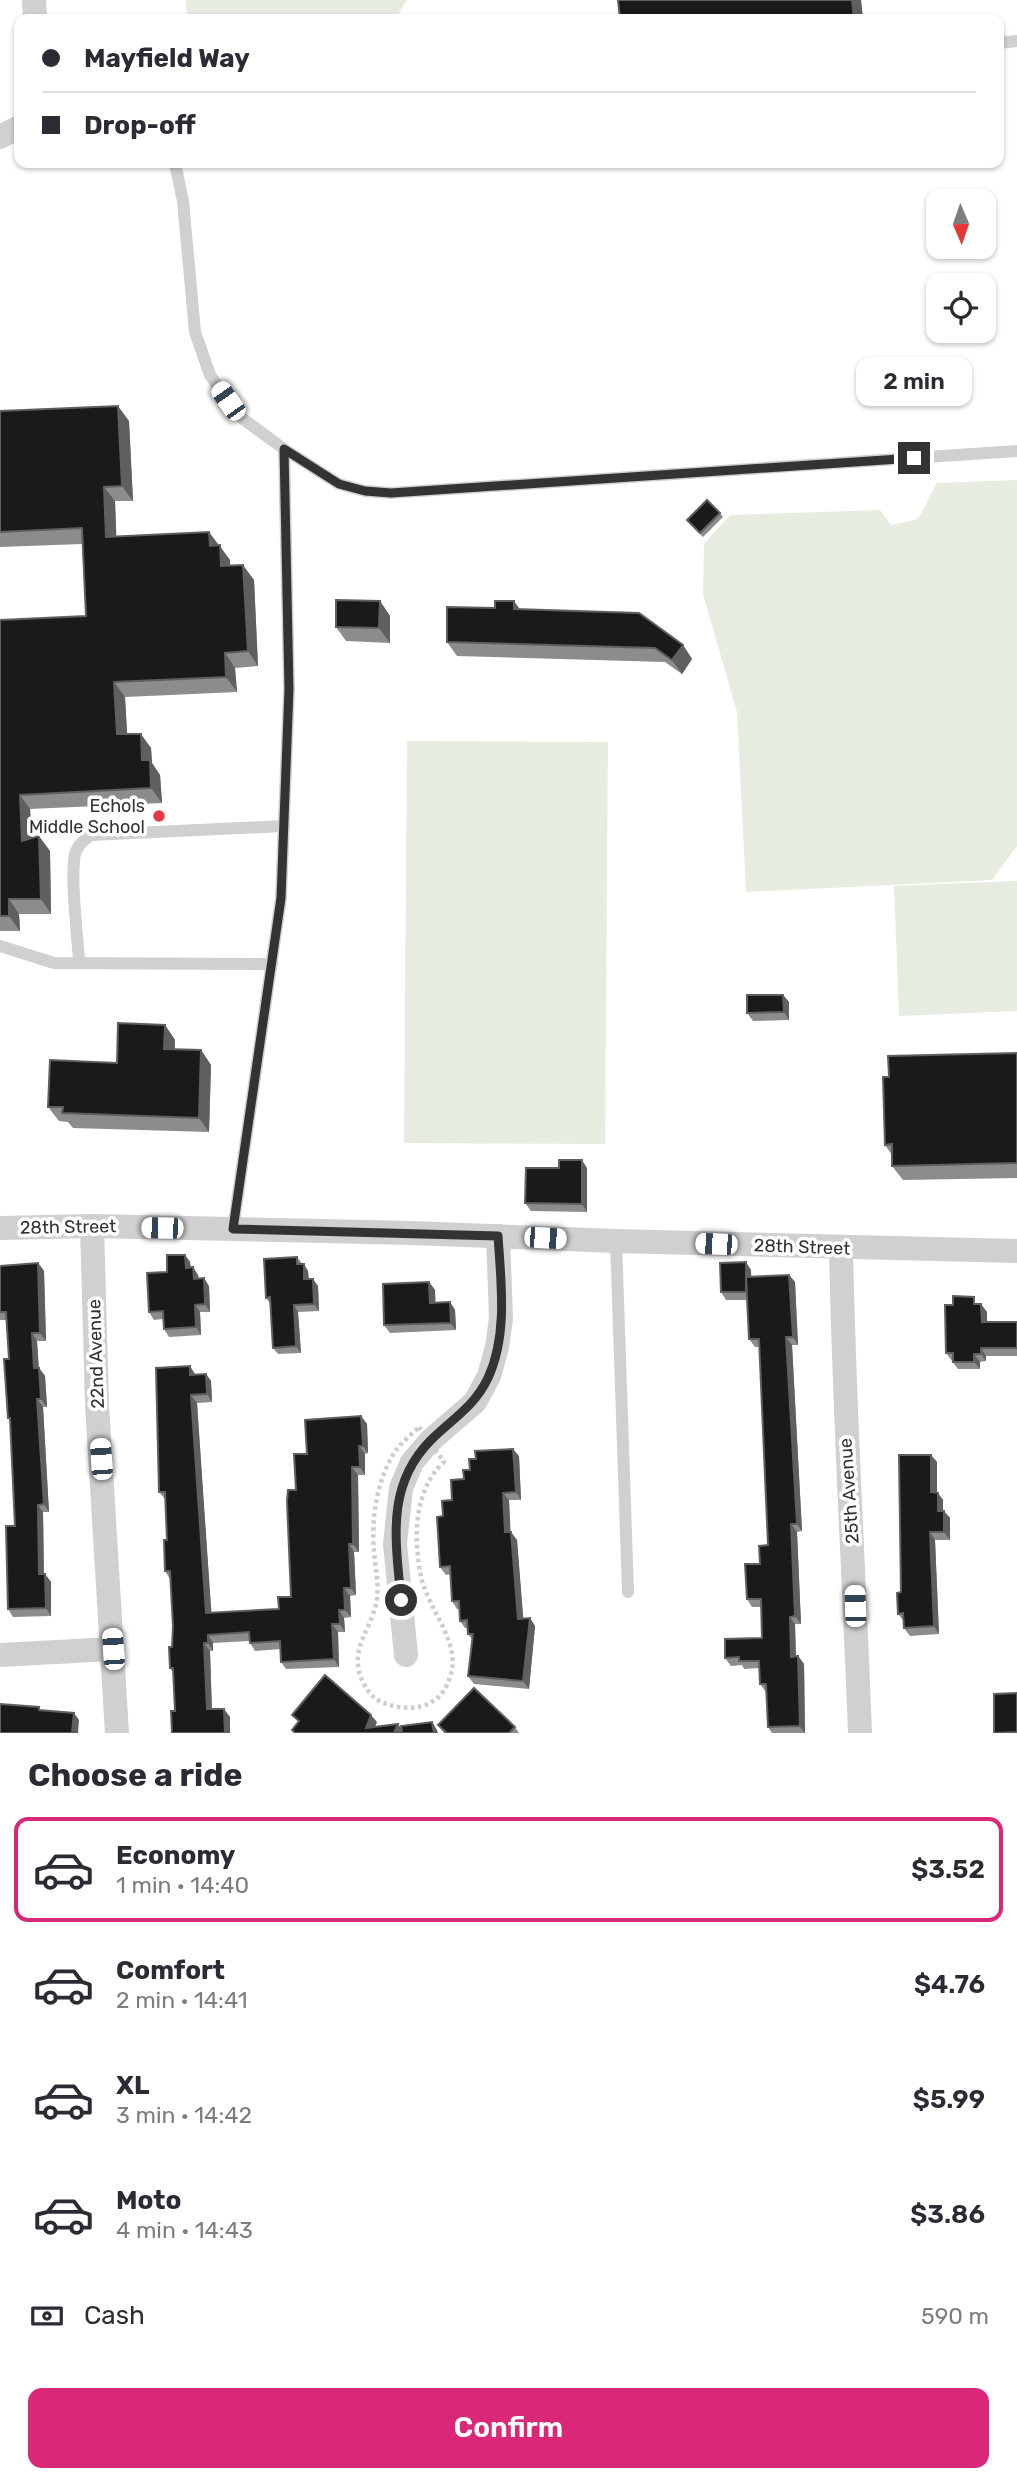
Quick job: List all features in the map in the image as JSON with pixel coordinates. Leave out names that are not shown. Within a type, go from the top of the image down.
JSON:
[{"type":"street","name":"28th Street","points":[[0,1228],[92,1226],[233,1229],[1017,1251]]},
{"type":"street","name":"22nd Avenue","points":[[92,1226],[97,1405],[117,1733]]},
{"type":"street","points":[[406,1655],[395,1544],[401,1488],[412,1462],[431,1440],[475,1402],[489,1376],[498,1347],[501,1318],[498,1236]]},
{"type":"street","name":"25th Avenue","points":[[841,1248],[846,1441],[860,1733]]},
{"type":"street","points":[[0,1655],[113,1649]]},
{"type":"lane","points":[[176,168],[183,201],[195,331],[210,375],[239,416],[339,484],[365,491],[391,493],[1017,451]]},
{"type":"lane","points":[[233,1229],[281,898],[289,689],[284,449]]},
{"type":"lane","points":[[79,963],[74,869],[76,851],[91,835],[284,826]]},
{"type":"lane","points":[[0,946],[54,962],[272,964]]},
{"type":"lane","points":[[616,1241],[628,1592]]},
{"type":"shaded area","points":[[186,0],[407,0],[398,14],[187,14]]},
{"type":"shaded area","points":[[1017,480],[1017,846],[992,880],[746,892],[737,712],[703,594],[704,544],[730,515],[880,510],[891,525],[918,519],[937,483]]},
{"type":"shaded area","points":[[407,741],[608,742],[605,1144],[404,1143]]},
{"type":"shaded area","points":[[1017,881],[1017,1011],[899,1016],[894,886]]},
{"type":"building","points":[[618,0],[852,0],[853,14],[619,14]]},
{"type":"building","points":[[118,406],[122,486],[104,487],[106,537],[209,532],[210,546],[220,545],[221,566],[243,565],[248,651],[225,653],[226,677],[114,682],[117,734],[141,734],[142,760],[150,760],[151,788],[20,795],[22,841],[39,836],[41,899],[9,899],[9,916],[0,916],[0,620],[86,616],[82,528],[0,532],[0,411]]},
{"type":"building","points":[[707,500],[720,513],[700,533],[687,520]]},
{"type":"building","points":[[336,600],[380,601],[379,628],[336,627]]},
{"type":"building","points":[[495,601],[514,601],[514,609],[639,613],[683,645],[672,660],[655,648],[447,642],[447,607],[495,608]]},
{"type":"building","points":[[747,995],[783,995],[784,1012],[747,1013]]},
{"type":"building","points":[[118,1023],[165,1025],[164,1049],[201,1050],[199,1118],[62,1113],[63,1107],[48,1107],[50,1060],[117,1063]]},
{"type":"building","points":[[1017,1053],[1017,1163],[892,1166],[892,1144],[885,1145],[883,1077],[889,1077],[888,1056]]},
{"type":"building","points":[[559,1160],[582,1160],[582,1204],[525,1203],[526,1168],[559,1168]]},
{"type":"building","points":[[167,1255],[185,1255],[186,1268],[193,1267],[194,1279],[204,1278],[205,1304],[195,1305],[196,1327],[164,1329],[163,1311],[149,1312],[147,1273],[167,1272]]},
{"type":"building","points":[[297,1257],[297,1264],[304,1264],[304,1279],[313,1279],[314,1304],[294,1305],[296,1346],[273,1348],[270,1297],[266,1298],[264,1259]]},
{"type":"building","points":[[746,1262],[746,1292],[721,1292],[720,1263]]},
{"type":"building","points":[[38,1263],[40,1333],[32,1333],[34,1368],[39,1368],[41,1399],[37,1399],[44,1504],[38,1505],[39,1574],[45,1574],[46,1608],[8,1609],[6,1526],[15,1526],[10,1418],[4,1359],[9,1359],[6,1312],[0,1312],[0,1266]]},
{"type":"building","points":[[789,1275],[793,1337],[786,1337],[797,1524],[791,1524],[795,1616],[790,1617],[791,1657],[798,1656],[800,1726],[768,1727],[766,1684],[760,1684],[759,1661],[739,1661],[739,1657],[725,1658],[725,1639],[762,1638],[761,1599],[747,1599],[745,1564],[760,1564],[759,1546],[768,1545],[759,1339],[749,1339],[746,1277]]},
{"type":"building","points":[[429,1282],[430,1303],[450,1302],[451,1323],[384,1325],[383,1284]]},
{"type":"building","points":[[953,1296],[974,1297],[974,1304],[981,1304],[982,1322],[1017,1322],[1017,1348],[981,1348],[981,1354],[974,1354],[974,1362],[953,1362],[953,1353],[946,1353],[945,1305],[953,1305]]},
{"type":"building","points":[[190,1366],[190,1375],[206,1374],[207,1394],[191,1395],[206,1613],[279,1609],[278,1597],[291,1597],[287,1501],[288,1490],[296,1490],[294,1454],[307,1454],[305,1420],[361,1416],[363,1446],[359,1446],[360,1467],[352,1467],[353,1544],[349,1544],[351,1588],[344,1588],[345,1610],[339,1610],[340,1624],[332,1624],[334,1659],[281,1662],[280,1641],[250,1643],[249,1632],[208,1635],[208,1643],[204,1643],[207,1709],[224,1709],[225,1733],[172,1733],[171,1711],[175,1711],[169,1647],[172,1647],[173,1626],[170,1571],[165,1571],[165,1492],[159,1492],[156,1368]]},
{"type":"building","points":[[513,1449],[516,1492],[503,1493],[505,1532],[511,1532],[518,1619],[530,1618],[523,1681],[468,1676],[473,1634],[468,1634],[467,1620],[460,1621],[459,1601],[452,1601],[450,1566],[440,1567],[437,1517],[443,1516],[442,1501],[452,1500],[451,1480],[464,1479],[463,1470],[470,1470],[469,1459],[476,1459],[475,1451]]},
{"type":"building","points":[[899,1455],[931,1455],[931,1492],[938,1493],[938,1511],[944,1511],[944,1532],[930,1532],[934,1626],[904,1628],[903,1613],[898,1614],[897,1593],[901,1592]]},
{"type":"building","points":[[325,1675],[371,1715],[366,1728],[398,1724],[394,1733],[295,1733],[292,1730],[299,1721],[292,1715]]},
{"type":"building","points":[[474,1688],[515,1727],[509,1733],[447,1733],[438,1725]]},
{"type":"building","points":[[1017,1693],[1017,1732],[994,1733],[994,1694]]},
{"type":"building","points":[[0,1704],[74,1713],[72,1733],[0,1733]]},
{"type":"building","points":[[432,1722],[434,1733],[402,1733],[401,1726]]},
{"type":"place","name":"Echols Middle School","points":[[159,816]]},
{"type":"route","points":[[401,1600],[395,1544],[401,1488],[412,1462],[431,1440],[475,1402],[489,1376],[498,1347],[501,1318],[498,1236],[233,1229],[281,898],[289,689],[284,449],[339,484],[365,491],[391,493],[914,458]]}]
